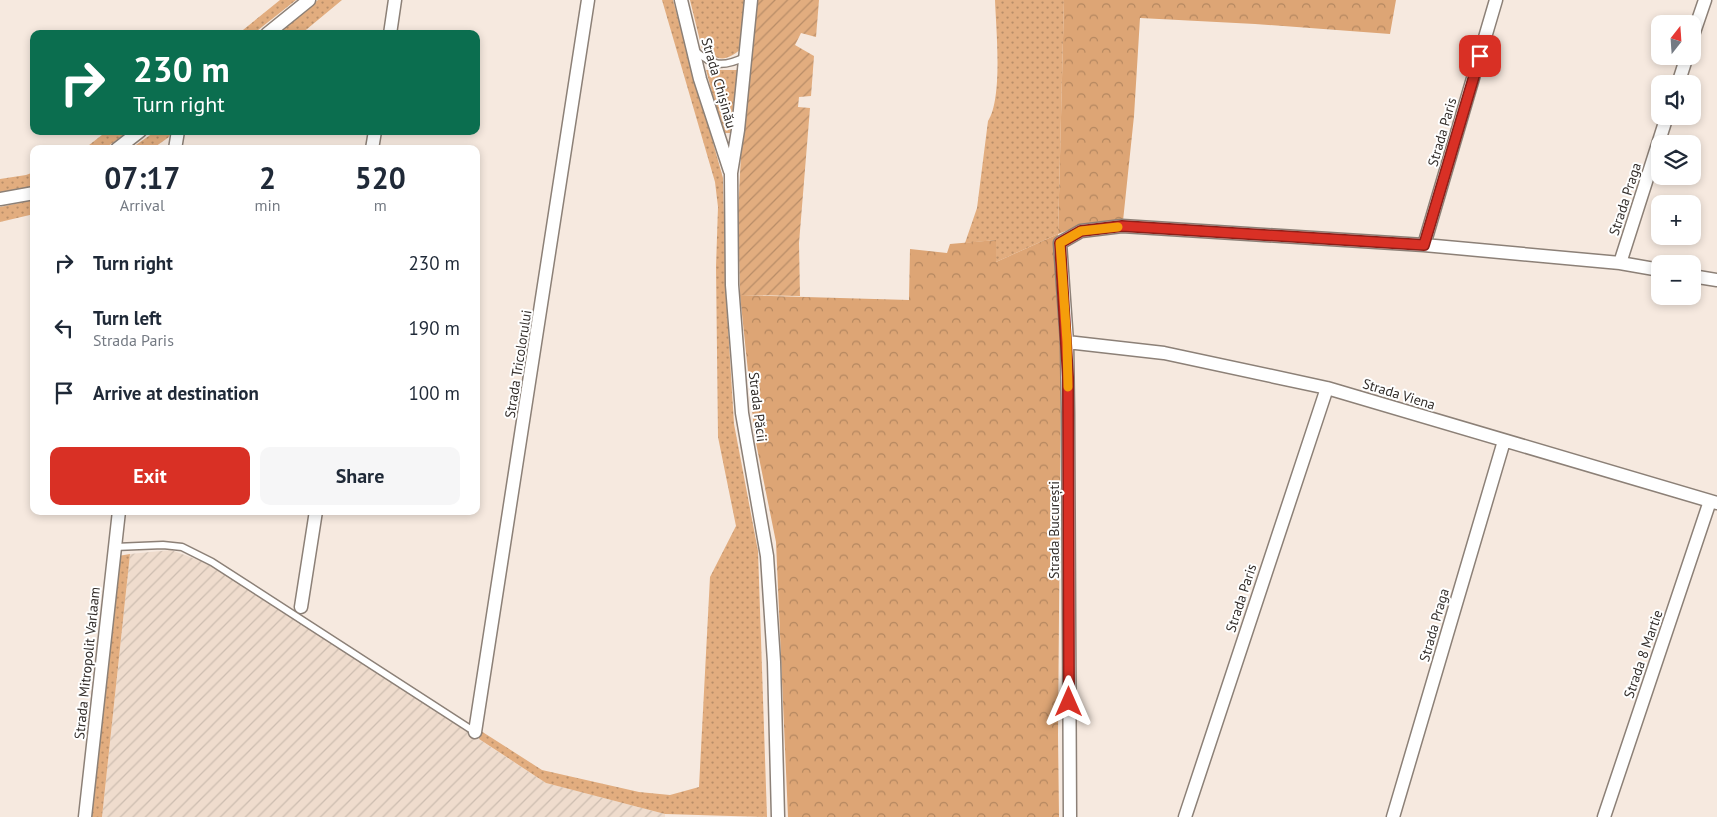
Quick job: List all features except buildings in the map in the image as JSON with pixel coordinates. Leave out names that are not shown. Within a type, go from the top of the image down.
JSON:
[{"type":"street","points":[[272,30],[309,0]]},
{"type":"street","points":[[391,30],[395,0]]},
{"type":"street","name":"Strada Tricolorului","points":[[474,732],[524,422],[588,0]]},
{"type":"street","name":"Strada Chișinău","points":[[681,0],[700,79],[731,173]]},
{"type":"street","name":"Strada Păcii","points":[[751,0],[738,130],[731,173],[732,285],[735,344],[742,412],[755,496],[767,556],[774,662],[778,817]]},
{"type":"street","name":"Strada Paris","points":[[1424,245],[1496,0]]},
{"type":"street","points":[[1700,15],[1705,0]]},
{"type":"street","name":"Strada Praga","points":[[1620,263],[1664,125]]},
{"type":"street","points":[[122,145],[135,135]]},
{"type":"street","points":[[0,199],[30,194]]},
{"type":"street","name":"Strada București","points":[[1070,817],[1067,342],[1060,243],[1081,231],[1122,226],[1424,245]]},
{"type":"street","points":[[1424,245],[1620,263],[1651,268]]},
{"type":"street","points":[[1701,277],[1717,280]]},
{"type":"street","name":"Strada Viena","points":[[1067,342],[1164,353],[1327,388],[1713,502]]},
{"type":"street","name":"Strada Paris","points":[[1185,817],[1327,388]]},
{"type":"street","name":"Strada Praga","points":[[1393,817],[1504,441]]},
{"type":"street","name":"Strada 8 Martie","points":[[1604,817],[1713,502]]},
{"type":"street","name":"Strada Mitropolit Varlaam","points":[[85,817],[119,515]]},
{"type":"street","points":[[301,608],[315,515]]},
{"type":"lane","points":[[694,49],[706,60],[721,65],[733,63],[744,57]]},
{"type":"lane","points":[[115,546],[163,545],[182,547],[212,562],[474,732]]},
{"type":"shaded area","points":[[280,0],[296,0],[258,30],[243,30]]},
{"type":"shaded area","points":[[318,0],[342,0],[306,30],[281,30]]},
{"type":"shaded area","points":[[662,0],[673,0],[723,178],[726,293],[734,424],[758,551],[767,817],[665,814],[546,783],[479,739],[481,731],[542,770],[639,792],[670,795],[699,787],[710,577],[736,526],[718,437],[716,267],[718,207],[715,182]]},
{"type":"shaded area","points":[[690,0],[746,0],[741,49],[726,58],[718,58],[702,49]]},
{"type":"shaded area","points":[[757,0],[819,0],[816,37],[801,33],[795,45],[814,56],[811,96],[799,97],[798,107],[810,108],[799,243],[800,296],[740,295],[738,212],[741,155]]},
{"type":"shaded area","points":[[995,0],[1064,0],[1058,234],[996,262],[996,240],[965,243],[977,208],[988,121],[996,96],[998,63]]},
{"type":"shaded area","points":[[706,70],[738,70],[733,133],[723,133]]},
{"type":"shaded area","points":[[102,135],[123,135],[110,145],[89,145]]},
{"type":"shaded area","points":[[150,135],[170,135],[158,145],[136,145]]},
{"type":"shaded area","points":[[30,174],[30,187],[20,191],[0,193],[0,179]]},
{"type":"shaded area","points":[[30,201],[30,215],[0,222],[0,207]]},
{"type":"shaded area","points":[[171,550],[209,564],[546,783],[665,814],[665,817],[102,817],[130,554]]},
{"type":"shaded area","points":[[130,554],[102,817],[89,817],[118,556]]},
{"type":"green space","points":[[1064,0],[1396,0],[1390,34],[1140,18],[1134,116],[1123,221],[1084,224],[1058,234]]},
{"type":"green space","points":[[1058,234],[1061,373],[1059,817],[788,817],[776,542],[755,438],[740,295],[909,300],[910,249],[947,253],[950,244],[996,240],[996,262]]},
{"type":"slow traffic","points":[[1068,387],[1060,243],[1081,231],[1118,227]]},
{"type":"route","points":[[1069,702],[1068,377],[1060,243],[1081,231],[1122,226],[1424,245],[1480,56]]}]
